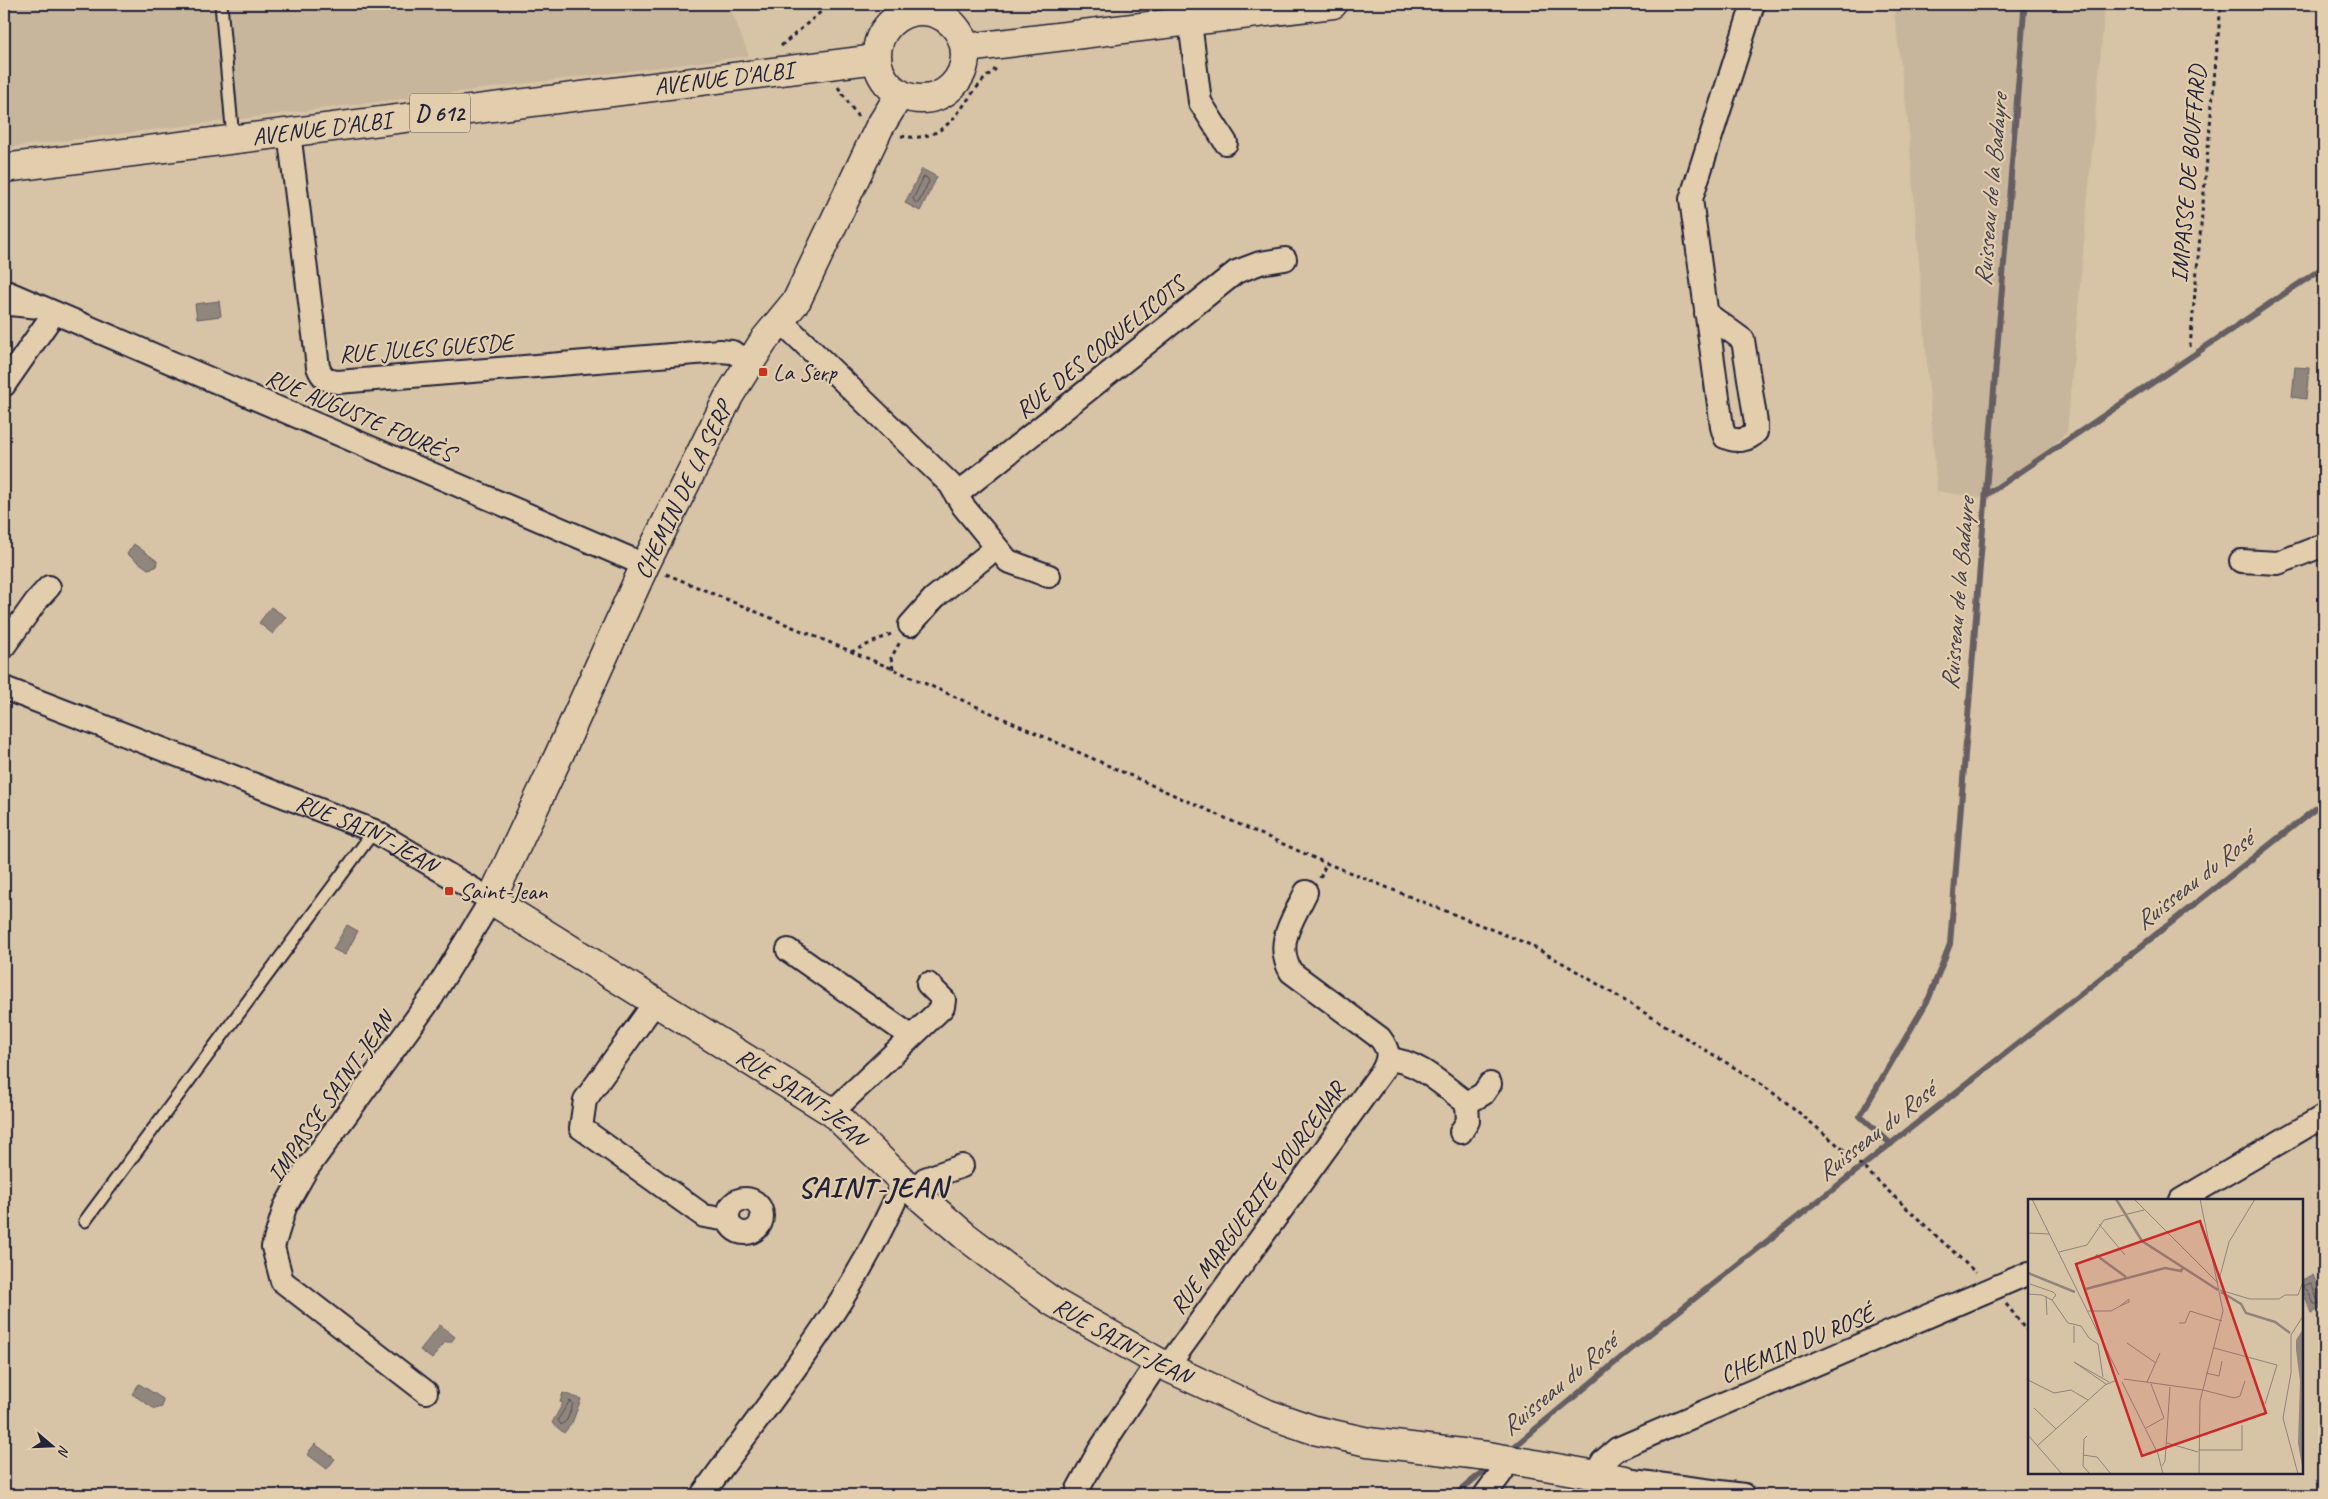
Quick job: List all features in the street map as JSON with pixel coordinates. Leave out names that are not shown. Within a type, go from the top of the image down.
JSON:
[{"type":"street","points":[[966,48],[1333,4]]},
{"type":"street","points":[[1706,313],[1743,340],[1756,423],[1756,432],[1751,438],[1733,440],[1725,437],[1706,313],[1691,199],[1754,4]]},
{"type":"street","points":[[919,7],[943,16],[954,24],[962,35],[966,48],[961,76],[947,91],[928,99],[914,99],[900,94],[883,78],[877,59],[878,42],[884,30],[893,20],[919,7]]},
{"type":"street","points":[[1190,22],[1200,102],[1226,143]]},
{"type":"street","name":"AVENUE D'ALBI","points":[[4,168],[877,59]]},
{"type":"street","name":"CHEMIN DE LA SERP","points":[[491,900],[645,565],[729,396],[750,361],[797,300],[879,128],[900,94]]},
{"type":"street","name":"RUE JULES GUESDE","points":[[289,132],[318,367],[321,376],[328,381],[338,382],[720,351],[732,352],[750,361]]},
{"type":"street","name":"RUE DES COQUELICOTS","points":[[956,495],[1236,272],[1260,263],[1285,259]]},
{"type":"street","name":"RUE AUGUSTE FOURÈS","points":[[4,291],[645,565]]},
{"type":"street","points":[[4,385],[54,313]]},
{"type":"street","points":[[781,321],[943,477],[996,548],[1008,561],[1049,576]]},
{"type":"street","points":[[2241,560],[2278,563],[2324,545]]},
{"type":"street","points":[[910,625],[934,598],[996,548]]},
{"type":"street","points":[[4,646],[37,600],[50,587]]},
{"type":"street","name":"RUE SAINT-JEAN","points":[[4,688],[374,831],[491,900],[832,1112],[908,1186],[965,1236],[1053,1302],[1163,1364],[1268,1414],[1314,1430],[1368,1442],[1496,1458],[1595,1475],[1626,1488]]},
{"type":"street","points":[[1306,892],[1285,937],[1283,949],[1285,962],[1291,972],[1380,1038],[1388,1048],[1388,1059],[1401,1060],[1416,1066],[1467,1103]]},
{"type":"street","name":"IMPASSE SAINT-JEAN","points":[[426,1392],[282,1281],[273,1247],[285,1207],[306,1170],[432,998],[491,900]]},
{"type":"street","points":[[788,950],[902,1030],[910,1038]]},
{"type":"street","points":[[832,1112],[943,1006],[944,1000],[928,984]]},
{"type":"street","points":[[656,1002],[586,1100],[581,1128],[704,1216],[728,1220]]},
{"type":"street","name":"RUE MARGUERITE YOURCENAR","points":[[1078,1489],[1099,1451],[1383,1070],[1388,1059]]},
{"type":"street","points":[[1467,1103],[1483,1094],[1490,1084]]},
{"type":"street","points":[[1461,1132],[1468,1121],[1467,1103]]},
{"type":"street","points":[[2182,1199],[2324,1116]]},
{"type":"street","points":[[702,1495],[819,1334],[858,1274],[890,1213],[908,1186],[933,1175],[962,1166]]},
{"type":"street","name":"CHEMIN DU ROSÉ","points":[[1595,1475],[1603,1461],[1617,1449],[2028,1273]]},
{"type":"street","points":[[1485,1495],[1502,1472],[1496,1458]]},
{"type":"street","points":[[1626,1488],[1744,1495]]},
{"type":"lane","points":[[221,4],[233,139]]},
{"type":"lane","name":"RUE AUGUSTE FOURÈS","points":[[4,309],[54,313]]},
{"type":"lane","points":[[85,1221],[374,831]]},
{"type":"path","points":[[776,51],[830,4]]},
{"type":"path","name":"IMPASSE DE BOUFFARD","points":[[2190,347],[2221,4]]},
{"type":"path","points":[[899,136],[913,138],[927,135],[943,128],[961,111],[986,77],[998,68]]},
{"type":"path","points":[[832,84],[841,90],[855,115],[861,120]]},
{"type":"path","points":[[645,565],[893,669],[1321,861],[1528,944],[1568,966],[1758,1082],[1851,1156],[1994,1289],[2028,1332]]},
{"type":"path","points":[[850,652],[910,625]]},
{"type":"path","points":[[893,669],[891,658],[910,625]]},
{"type":"shaded area","points":[[4,4],[729,4],[749,56],[4,148]]},
{"type":"shaded area","points":[[1893,4],[2105,4],[2067,433],[1989,499],[1937,491],[1908,122]]},
{"type":"water","points":[[922,169],[937,177],[920,211],[905,203]]},
{"type":"water","points":[[219,301],[221,316],[197,319],[195,304]]},
{"type":"water","points":[[2295,367],[2309,368],[2306,399],[2292,397]]},
{"type":"water","points":[[134,544],[157,561],[156,567],[148,569],[127,554]]},
{"type":"water","points":[[271,607],[286,617],[273,634],[259,623]]},
{"type":"water","points":[[347,925],[358,931],[345,955],[333,949]]},
{"type":"water","points":[[2313,1275],[2324,1302],[2324,1307],[2311,1313],[2303,1291],[2303,1280]]},
{"type":"water","points":[[440,1325],[455,1337],[451,1342],[445,1342],[432,1359],[420,1350]]},
{"type":"water","points":[[139,1384],[163,1399],[162,1407],[155,1409],[132,1394]]},
{"type":"water","points":[[563,1393],[581,1399],[572,1423],[564,1433],[552,1423],[563,1403],[560,1402]]},
{"type":"water","points":[[315,1444],[335,1459],[327,1469],[307,1454]]},
{"type":"waterway","name":"Ruisseau de la Badayre","points":[[1891,1144],[1860,1116],[1929,998],[1950,944],[2024,11]]},
{"type":"waterway","points":[[1986,495],[2324,267]]},
{"type":"waterway","name":"Ruisseau du Rosé","points":[[1508,1452],[1647,1336],[2324,802]]},
{"type":"waterway","name":"Ruisseau du Rosé","points":[[1455,1495],[1492,1464]]},
{"type":"place","name":"La Serp","points":[[763,372]]},
{"type":"place","name":"Saint-Jean","points":[[449,891]]},
{"type":"district","name":"SAINT-JEAN","points":[[873,1187]]}]
